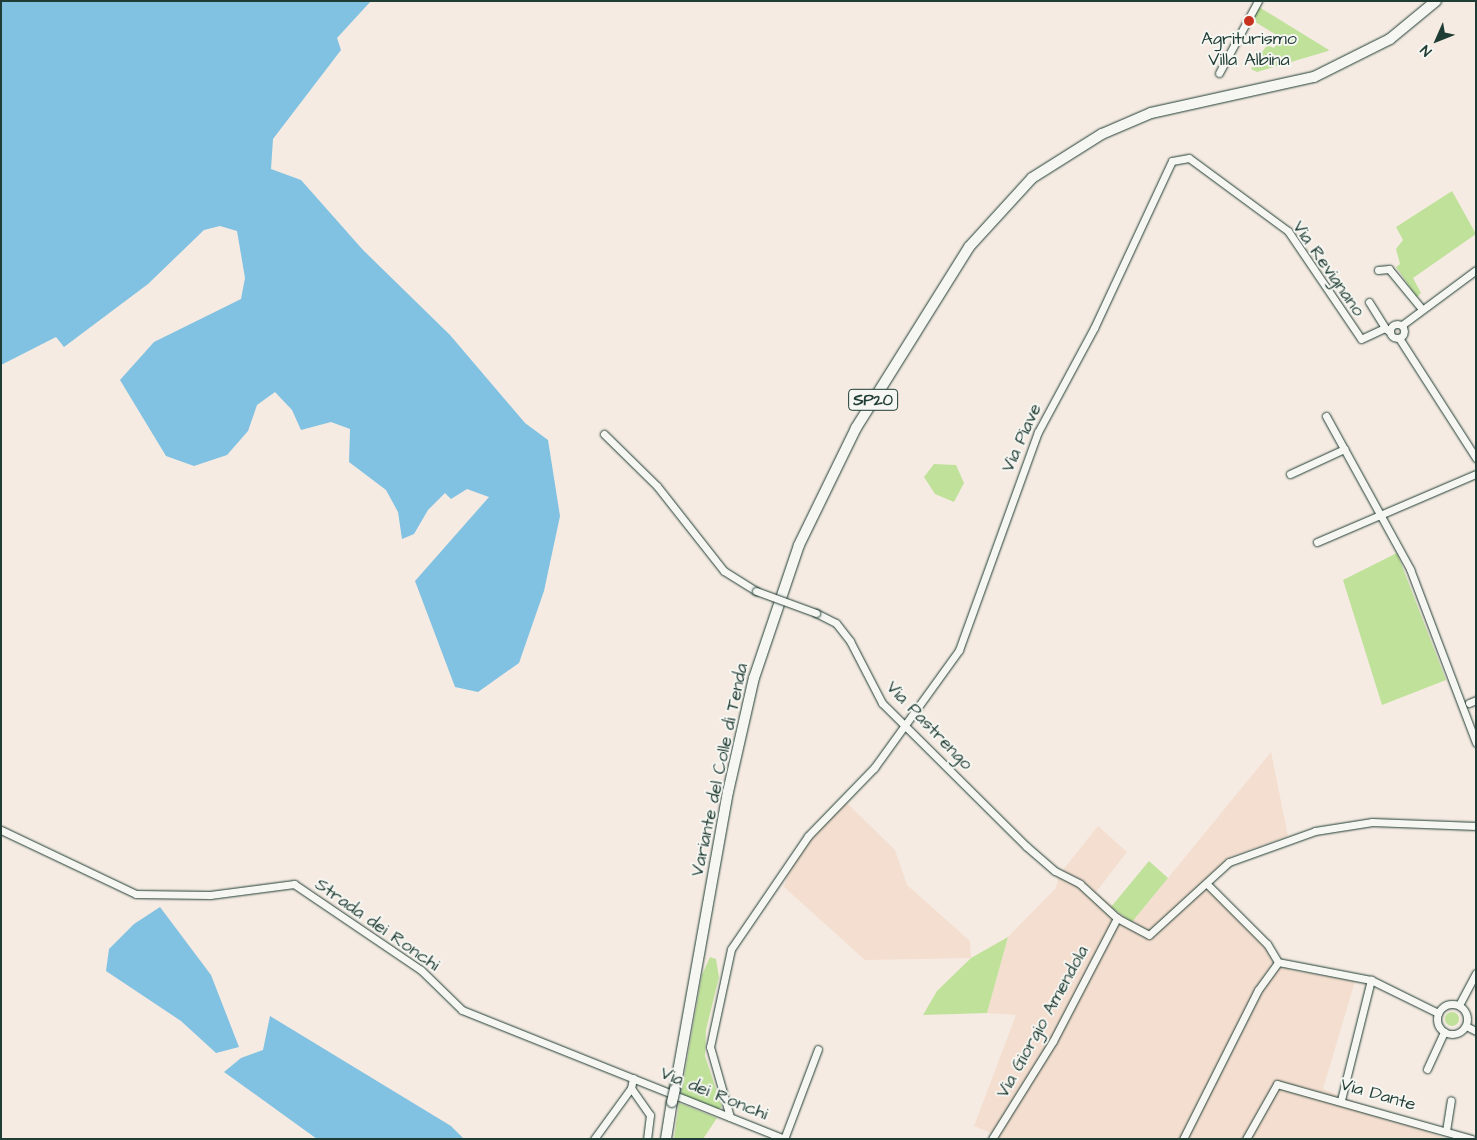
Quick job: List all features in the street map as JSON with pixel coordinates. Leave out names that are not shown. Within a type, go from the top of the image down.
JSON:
[{"type":"main road","name":"Variante del Colle di Tenda","points":[[666,1139],[728,792],[754,678],[799,544],[856,428],[969,247],[1032,178],[1102,134],[1151,114],[1314,77],[1390,39],[1436,1]]},
{"type":"street","points":[[1219,74],[1258,1]]},
{"type":"street","name":"Via Revignano","points":[[1172,161],[1189,158],[1288,231],[1361,339],[1388,330],[1396,324],[1402,325],[1421,308],[1476,270]]},
{"type":"street","name":"Via Piave","points":[[730,1117],[710,1047],[731,950],[808,836],[874,768],[959,650],[1038,432],[1094,328],[1172,161]]},
{"type":"street","points":[[1378,270],[1389,269],[1421,308]]},
{"type":"street","name":"Via Revignano","points":[[1369,302],[1388,330],[1398,338]]},
{"type":"street","points":[[1402,325],[1403,335],[1398,338],[1476,458]]},
{"type":"street","points":[[1326,416],[1410,569],[1476,743]]},
{"type":"street","name":"Via Pastrengo","points":[[604,434],[657,486],[724,571],[756,591],[816,613],[836,624],[850,641],[873,691],[903,726],[1032,852],[1080,884],[1117,918],[1154,934],[1207,884]]},
{"type":"street","points":[[1290,474],[1344,449]]},
{"type":"street","points":[[1317,542],[1379,513],[1476,474],[1476,469]]},
{"type":"street","points":[[1438,1013],[1371,980],[1278,962],[1267,944],[1207,884],[1229,862],[1315,831],[1372,822],[1476,826],[1476,834]]},
{"type":"street","name":"Strada dei Ronchi","points":[[1,830],[136,894],[210,895],[294,884],[421,970],[462,1010],[633,1078]]},
{"type":"street","name":"Via Giorgio Amendola","points":[[992,1139],[1053,1041],[1117,918]]},
{"type":"street","points":[[1184,1138],[1251,1004],[1278,962]]},
{"type":"street","points":[[1458,1005],[1476,973]]},
{"type":"street","points":[[1342,1100],[1371,980]]},
{"type":"street","points":[[1438,1013],[1449,1004],[1458,1005],[1466,1012],[1466,1026]]},
{"type":"street","points":[[1438,1013],[1438,1023],[1444,1032],[1454,1034],[1466,1026]]},
{"type":"street","points":[[1466,1026],[1476,1031]]},
{"type":"street","points":[[1427,1068],[1444,1032]]},
{"type":"street","points":[[785,1139],[818,1049]]},
{"type":"street","points":[[594,1139],[631,1088],[633,1078]]},
{"type":"street","name":"Via dei Ronchi","points":[[633,1078],[785,1139]]},
{"type":"street","name":"Via Dante","points":[[1246,1139],[1277,1084],[1342,1100],[1471,1139]]},
{"type":"street","points":[[631,1088],[650,1115],[647,1139]]},
{"type":"street","points":[[1446,1131],[1452,1100]]},
{"type":"shaded area","points":[[1271,752],[1288,836],[1229,857],[1206,881],[1290,970],[1355,981],[1323,1089],[1446,1139],[995,1139],[996,1135],[974,1126],[1016,1015],[987,1013],[1008,937],[1056,888],[1059,875],[1098,826],[1127,852],[1096,892],[1132,922]]},
{"type":"shaded area","points":[[846,802],[895,850],[907,885],[970,941],[971,958],[865,960],[784,887],[790,867],[806,843]]},
{"type":"green space","points":[[1259,7],[1329,50],[1257,72],[1251,69],[1267,45],[1274,48],[1279,41],[1278,36],[1252,20]]},
{"type":"green space","points":[[1452,191],[1476,234],[1413,278],[1421,293],[1417,297],[1396,267],[1400,264],[1396,249],[1403,240],[1396,227]]},
{"type":"green space","points":[[934,464],[956,465],[964,483],[954,502],[935,494],[924,477]]},
{"type":"green space","points":[[1397,553],[1446,680],[1382,705],[1343,580]]},
{"type":"green space","points":[[1149,861],[1168,878],[1132,922],[1111,907]]},
{"type":"green space","points":[[1008,937],[987,1013],[923,1015],[937,991],[971,958]]},
{"type":"green space","points":[[710,957],[716,959],[719,977],[706,1030],[705,1056],[722,1107],[717,1110],[681,1095],[702,975]]},
{"type":"green space","points":[[1449,1012],[1455,1012],[1459,1019],[1455,1026],[1449,1026],[1445,1022],[1445,1016]]},
{"type":"green space","points":[[679,1103],[717,1118],[703,1139],[674,1139]]},
{"type":"water","points":[[1,1],[371,1],[337,38],[341,50],[273,139],[271,169],[301,180],[363,250],[450,335],[525,423],[548,440],[560,516],[544,591],[519,663],[478,692],[455,687],[415,581],[489,497],[467,489],[451,499],[445,493],[428,510],[414,534],[402,539],[398,512],[386,490],[349,462],[350,429],[331,422],[301,430],[292,410],[275,392],[257,405],[248,431],[227,455],[194,466],[166,456],[120,380],[154,342],[241,299],[245,278],[237,231],[220,226],[204,230],[148,284],[64,347],[56,337],[1,365]]},
{"type":"water","points":[[160,907],[211,975],[239,1047],[216,1053],[181,1021],[106,971],[109,949],[134,924]]},
{"type":"water","points":[[270,1016],[451,1126],[464,1139],[317,1139],[224,1072],[241,1058],[263,1050]]},
{"type":"place","name":"Agriturismo Villa Albina","points":[[1249,21]]}]
